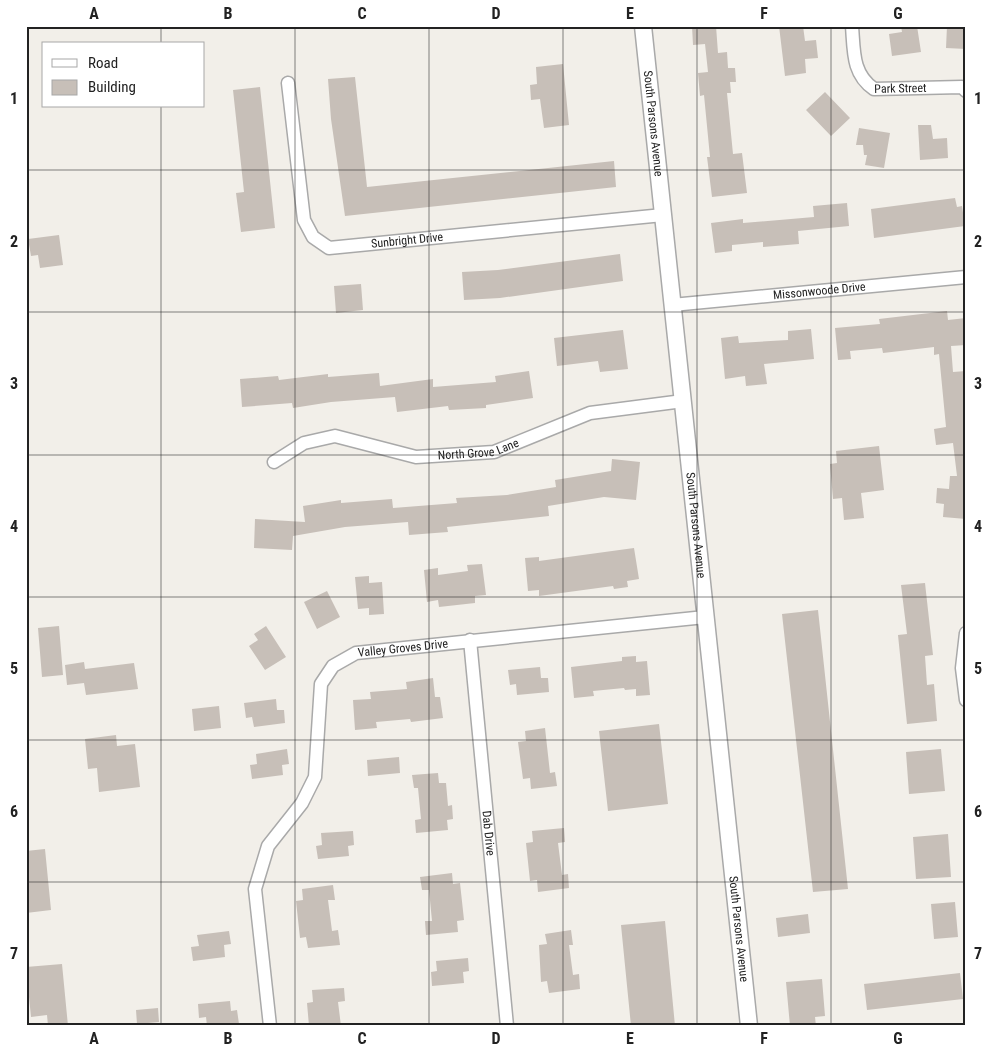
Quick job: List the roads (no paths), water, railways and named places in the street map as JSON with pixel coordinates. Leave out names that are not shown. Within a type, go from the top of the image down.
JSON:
[{"type":"street","name":"South Parsons Avenue","points":[[643,26],[749,1026]]},
{"type":"street","name":"Park Street","points":[[852,26],[855,66],[863,81],[874,89],[962,88],[966,91]]},
{"type":"street","name":"Sunbright Drive","points":[[288,83],[304,220],[313,237],[329,248],[662,215]]},
{"type":"street","name":"Missonwoode Drive","points":[[672,305],[966,277]]},
{"type":"street","name":"North Grove Lane","points":[[274,462],[304,443],[335,436],[416,457],[494,452],[590,413],[683,401]]},
{"type":"street","name":"Valley Groves Drive","points":[[270,1026],[255,889],[268,846],[302,803],[315,777],[321,684],[333,666],[356,653],[706,617]]},
{"type":"street","points":[[965,636],[962,668],[966,700]]},
{"type":"street","name":"Dab Drive","points":[[470,640],[507,1026]]}]
